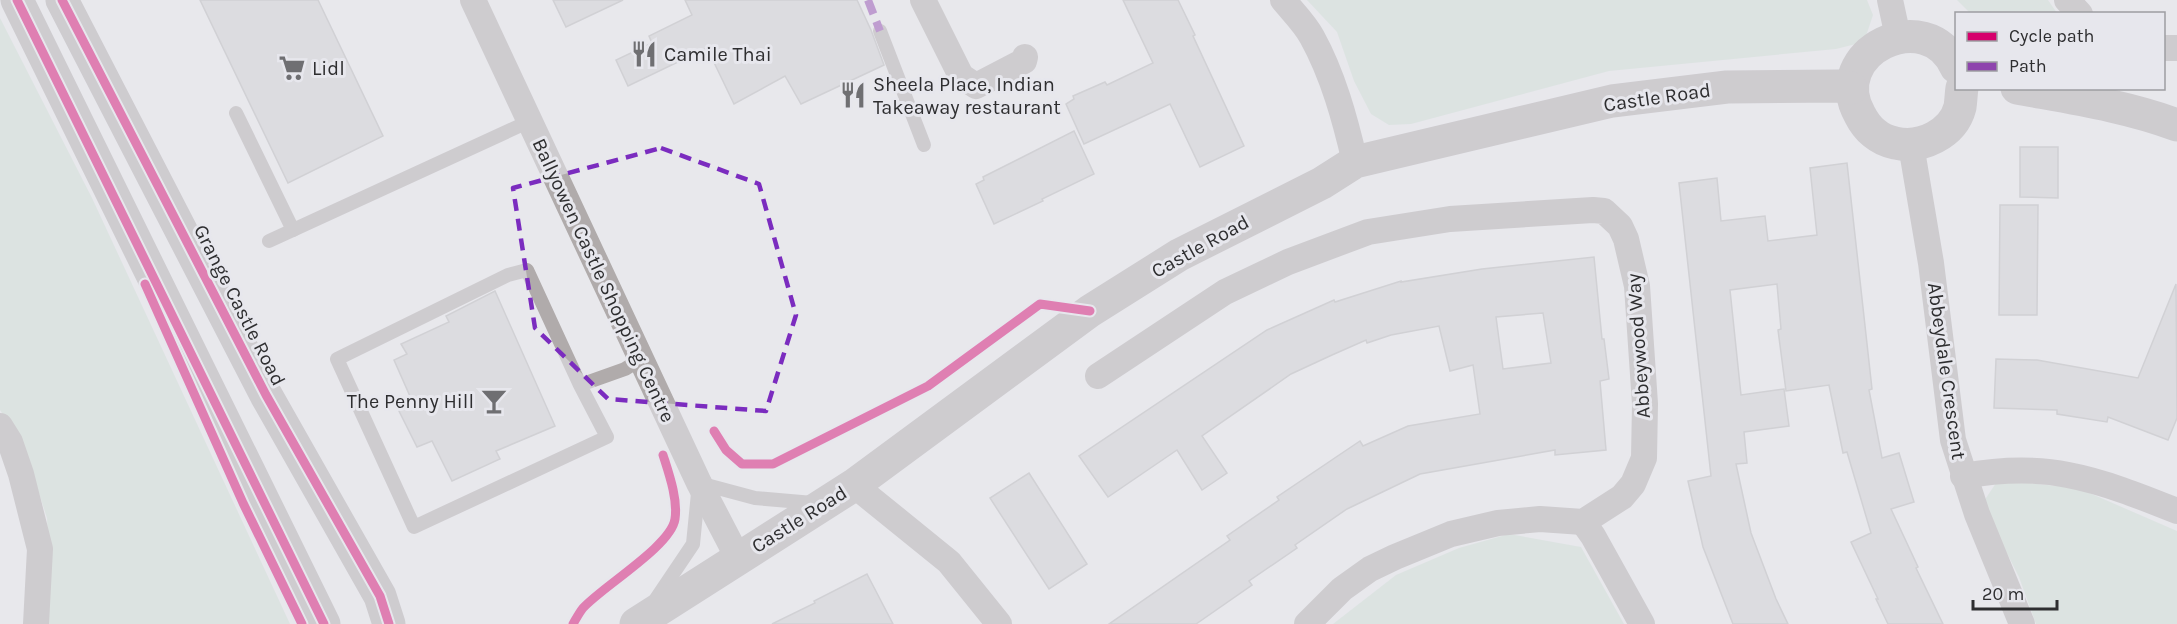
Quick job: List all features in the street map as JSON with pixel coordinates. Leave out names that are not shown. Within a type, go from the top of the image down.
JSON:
[{"type":"street","points":[[17,0],[324,624]]},
{"type":"street","name":"Grange Castle Road","points":[[62,0],[266,395],[384,610],[410,624]]},
{"type":"street","name":"Ballyowen Castle Shopping Centre","points":[[473,0],[699,483],[738,558]]},
{"type":"street","points":[[923,0],[961,76],[976,86],[1024,61],[1025,57]]},
{"type":"street","points":[[1283,0],[1312,35],[1316,44],[1332,81],[1355,162]]},
{"type":"street","points":[[1890,0],[1898,37]]},
{"type":"street","points":[[2067,0],[2078,12]]},
{"type":"street","points":[[1955,66],[1943,49],[1930,40],[1914,36],[1898,37],[1883,42],[1861,62],[1851,87],[1856,109],[1865,124],[1878,136],[1894,143],[1911,145],[1941,134],[1952,122],[1960,108],[1962,90]]},
{"type":"street","name":"Castle Road","points":[[640,621],[854,485],[1090,311],[1179,255],[1322,183],[1355,162],[1612,101],[1727,87],[1851,87]]},
{"type":"street","points":[[2027,90],[2159,118],[2177,125]]},
{"type":"street","name":"Abbeydale Crescent","points":[[1911,145],[1931,263],[1953,440],[1963,476],[2022,624]]},
{"type":"street","name":"Abbeywood Way","points":[[1098,376],[1225,292],[1288,262],[1368,232],[1450,219],[1604,211],[1620,226],[1626,239],[1637,286],[1645,404],[1644,458],[1633,484],[1622,497],[1583,522]]},
{"type":"street","points":[[0,426],[10,442],[11,479],[40,549],[36,624]]},
{"type":"street","points":[[1963,476],[1986,472],[2028,470],[2068,474],[2125,491],[2177,511]]},
{"type":"street","points":[[854,485],[949,562],[999,624]]},
{"type":"street","points":[[1307,624],[1342,589],[1370,569],[1451,534],[1498,523],[1530,520],[1583,522],[1642,624]]},
{"type":"lane","points":[[880,31],[924,145]]},
{"type":"lane","points":[[236,113],[292,230]]},
{"type":"lane","points":[[269,241],[530,122]]},
{"type":"lane","points":[[527,270],[580,385],[607,437],[414,527],[337,359],[508,276],[527,270]]},
{"type":"lane","points":[[580,385],[625,369],[641,359]]},
{"type":"lane","points":[[640,621],[693,544],[699,483],[755,498],[821,504]]},
{"type":"highlighted area","points":[[661,148],[759,184],[796,315],[766,411],[608,399],[535,328],[513,188]]},
{"type":"shaded area","points":[[1307,0],[1867,0],[1873,15],[1864,42],[1836,49],[1609,71],[1411,124],[1389,125],[1371,114],[1354,81],[1337,32]]},
{"type":"shaded area","points":[[1957,0],[2048,0],[2056,12],[1969,12]]},
{"type":"shaded area","points":[[0,18],[92,198],[290,624],[46,624],[50,580],[47,518],[25,450],[0,410]]},
{"type":"shaded area","points":[[1998,480],[2078,488],[2177,531],[2177,624],[2036,624],[2019,577],[1982,504]]},
{"type":"shaded area","points":[[1509,534],[1581,547],[1624,624],[1333,624],[1396,575],[1459,548]]},
{"type":"building","name":"Lidl","points":[[200,0],[318,0],[383,136],[288,183]]},
{"type":"building","points":[[553,0],[623,0],[566,27]]},
{"type":"building","points":[[685,0],[857,0],[884,65],[801,104],[785,76],[734,104],[707,48],[628,86],[616,60],[652,43],[649,36],[692,15]]},
{"type":"building","points":[[1123,0],[1178,0],[1244,146],[1200,167],[1170,104],[1084,144],[1066,104],[1074,99],[1073,96],[1105,82],[1107,85],[1153,63]]},
{"type":"building","points":[[1074,131],[1094,174],[994,224],[976,184],[984,180],[983,177]]},
{"type":"building","points":[[2020,147],[2058,147],[2058,198],[2020,197]]},
{"type":"building","points":[[1847,163],[1872,389],[1869,390],[1882,458],[1899,453],[1914,502],[1891,509],[1943,624],[1888,624],[1851,542],[1871,533],[1847,452],[1843,453],[1829,385],[1786,391],[1778,330],[1781,329],[1777,284],[1730,290],[1741,395],[1784,389],[1789,426],[1744,432],[1747,463],[1736,464],[1751,533],[1788,624],[1733,624],[1703,547],[1688,481],[1711,476],[1679,183],[1717,178],[1721,221],[1765,216],[1768,241],[1817,235],[1810,168]]},
{"type":"building","points":[[2000,205],[2038,205],[2037,315],[1999,315]]},
{"type":"building","points":[[1594,257],[1602,339],[1604,339],[1609,379],[1600,381],[1606,450],[1555,455],[1555,450],[1420,474],[1347,509],[1295,545],[1297,548],[1249,581],[1252,585],[1196,624],[1109,624],[1230,540],[1227,536],[1279,500],[1277,497],[1360,441],[1363,446],[1408,426],[1480,414],[1473,365],[1450,371],[1439,326],[1391,335],[1367,343],[1366,340],[1332,355],[1291,374],[1202,436],[1227,473],[1202,490],[1177,450],[1108,497],[1079,456],[1267,330],[1334,300],[1335,302],[1401,281],[1482,269]],"holes":[[[1543,313],[1551,363],[1503,369],[1496,317]]]},
{"type":"building","points":[[2176,284],[2177,418],[2168,440],[2108,417],[2107,422],[2057,414],[2057,410],[1994,408],[1996,359],[2037,360],[2138,378]]},
{"type":"building","points":[[495,291],[555,426],[496,451],[500,459],[452,481],[432,441],[417,447],[399,411],[413,403],[394,360],[407,354],[401,344],[449,322],[446,316]]},
{"type":"building","points":[[1029,473],[1087,564],[1049,589],[990,498]]},
{"type":"building","points":[[867,574],[893,624],[772,624],[815,603],[814,601]]},
{"type":"marked path","points":[[868,0],[880,31]]},
{"type":"cycle path","points":[[17,0],[324,624]]},
{"type":"cycle path","points":[[62,0],[266,395],[380,596],[389,624]]},
{"type":"cycle path","points":[[145,284],[243,503],[302,624]]},
{"type":"cycle path","points":[[714,431],[726,450],[742,464],[773,464],[928,386],[1040,304],[1090,311]]},
{"type":"cycle path","points":[[573,624],[583,608],[649,553],[671,530],[676,511],[663,455]]},
{"type":"place","name":"Camile Thai","points":[[644,54]]},
{"type":"place","name":"Lidl","points":[[292,68]]},
{"type":"place","name":"Sheela Place, Indian Takeaway restaurant","points":[[853,95]]},
{"type":"place","name":"The Penny Hill","points":[[494,401]]}]
